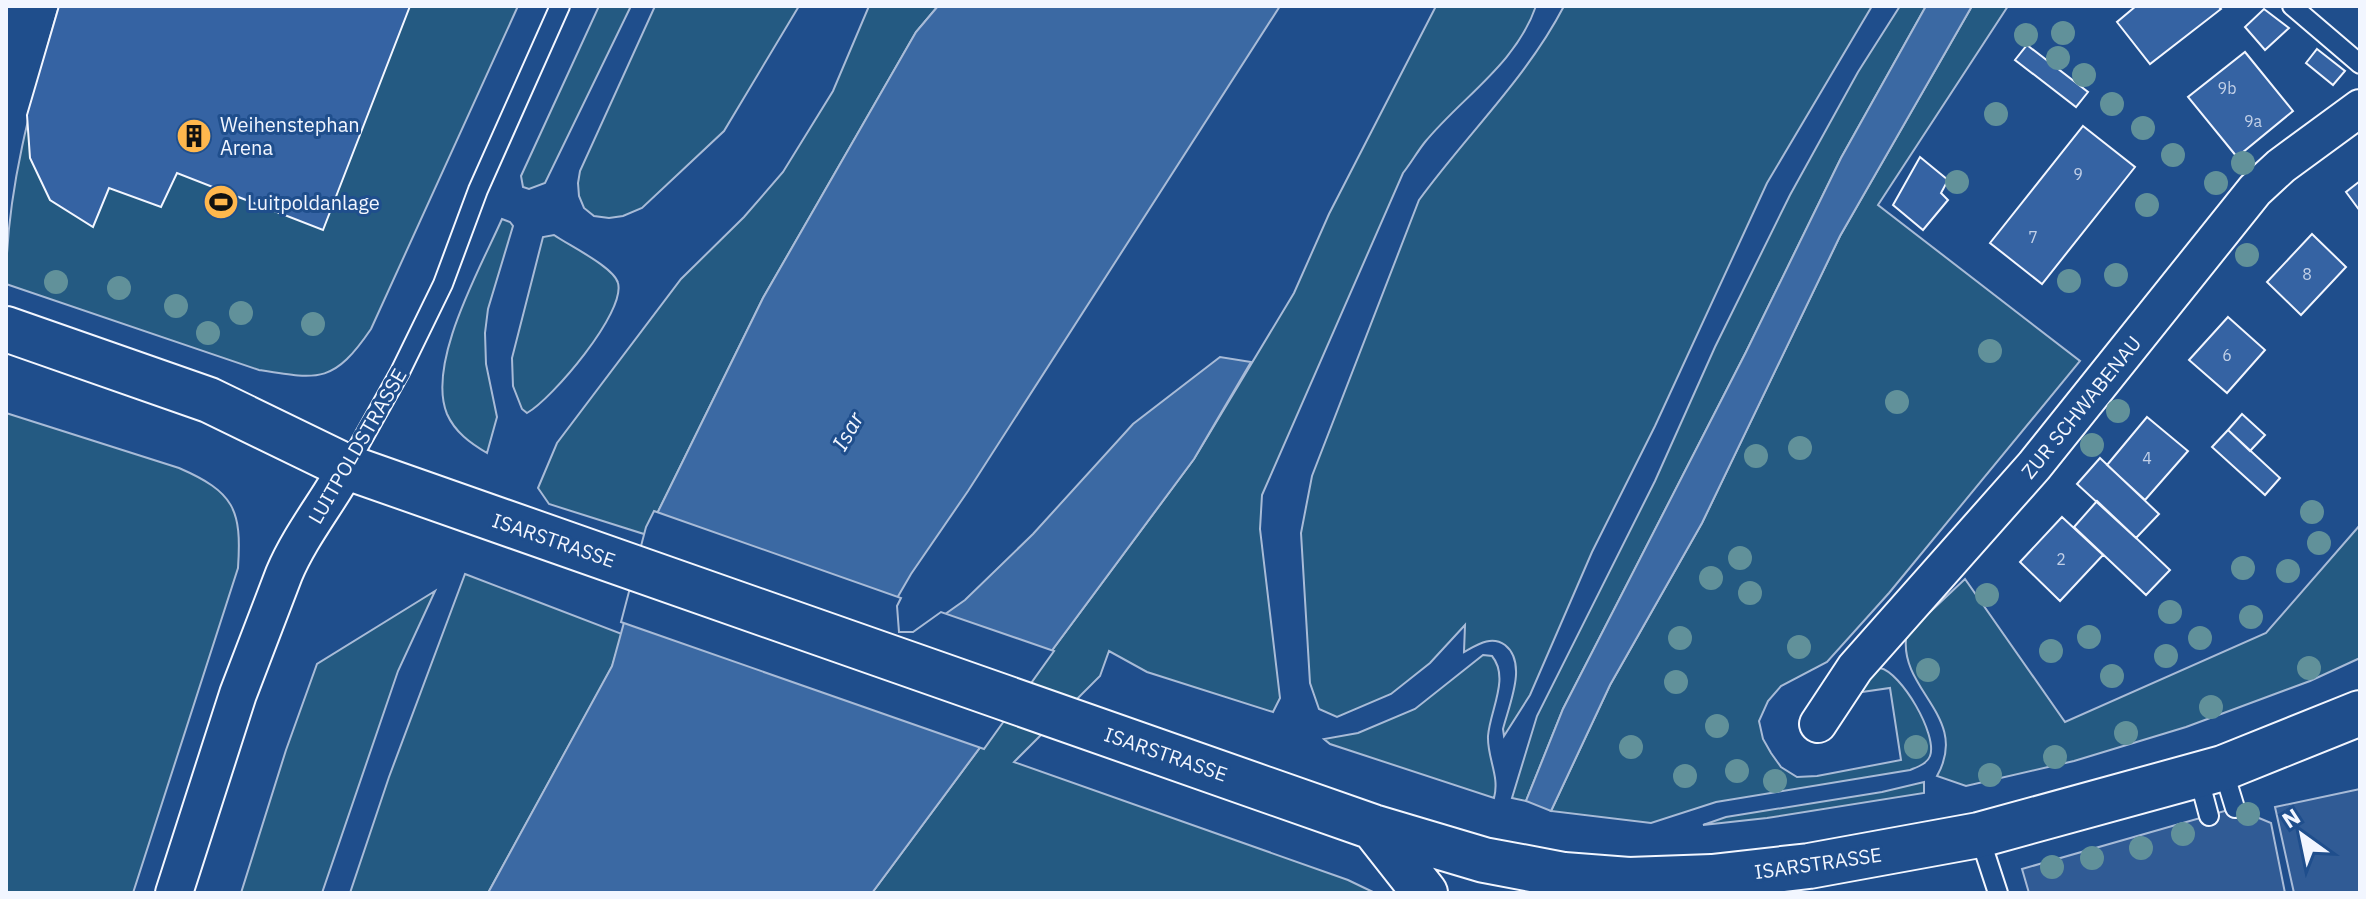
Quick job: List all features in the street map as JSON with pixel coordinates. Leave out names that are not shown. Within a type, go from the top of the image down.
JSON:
[{"type":"main road","name":"ISARSTRASSE","points":[[6,329],[213,402],[347,467],[1373,827],[1481,876],[1564,875],[1598,879],[1712,877],[1809,866],[1979,835],[2218,784],[2360,713]]},
{"type":"main road","points":[[1373,827],[1425,893]]},
{"type":"street","name":"ZUR SCHWABENAU","points":[[1818,724],[1855,668],[2034,466],[2255,190],[2281,166],[2360,108]]},
{"type":"street","name":"LUITPOLDSTRASSE","points":[[174,893],[238,694],[284,574],[292,555],[328,502],[347,467]]},
{"type":"lane","name":"LUITPOLDSTRASSE","points":[[347,467],[410,354],[488,193],[560,6]]},
{"type":"lane","points":[[2292,6],[2360,64]]},
{"type":"lane","points":[[2209,816],[2218,784]]},
{"type":"lane","points":[[1979,835],[1998,893]]},
{"type":"shaded area","name":"Luitpoldanlage","points":[[59,6],[518,6],[371,329],[346,360],[324,374],[311,376],[259,370],[6,284],[16,178]]},
{"type":"shaded area","points":[[599,6],[631,6],[545,183],[529,189],[523,187],[521,176]]},
{"type":"shaded area","points":[[655,6],[799,6],[724,131],[642,208],[623,216],[594,216],[584,208],[579,196],[580,171]]},
{"type":"shaded area","points":[[869,6],[938,6],[916,32],[763,298],[650,528],[644,534],[549,504],[538,488],[557,443],[681,279],[744,217],[783,172],[833,91]]},
{"type":"shaded area","points":[[1436,6],[1536,6],[1527,27],[1502,63],[1425,142],[1403,173],[1262,495],[1260,529],[1280,698],[1273,712],[1147,672],[1109,651],[1100,676],[1014,762],[1348,880],[1375,893],[872,893],[1194,459],[1294,293],[1329,214]]},
{"type":"shaded area","points":[[1564,6],[1872,6],[1767,183],[1655,426],[1592,552],[1530,695],[1504,736],[1503,729],[1515,685],[1512,653],[1505,645],[1495,641],[1484,642],[1464,652],[1465,625],[1430,663],[1391,694],[1337,717],[1319,709],[1310,683],[1301,533],[1312,476],[1419,200],[1532,58]]},
{"type":"shaded area","points":[[1900,6],[1926,6],[1841,158],[1746,352],[1563,709],[1526,801],[1512,798],[1537,716],[1655,481],[1715,347],[1790,195],[1858,72]]},
{"type":"shaded area","points":[[1972,6],[2008,6],[1878,205],[2080,361],[1889,593],[1827,662],[1781,686],[1768,701],[1759,721],[1763,739],[1771,753],[1781,767],[1797,777],[1901,760],[1890,688],[1862,692],[1869,678],[1880,668],[1898,680],[1916,706],[1929,734],[1929,759],[1910,770],[1716,802],[1651,823],[1551,811],[1610,685],[1702,523],[1840,236]]},
{"type":"shaded area","points":[[502,219],[513,226],[488,309],[485,333],[486,364],[497,417],[487,453],[454,426],[447,414],[442,393],[444,369],[459,315]]},
{"type":"shaded area","points":[[554,235],[608,270],[618,283],[617,296],[611,314],[585,354],[553,391],[527,413],[522,409],[513,386],[512,358],[543,237]]},
{"type":"shaded area","points":[[6,413],[179,468],[212,485],[231,505],[236,517],[238,568],[133,893],[6,893]]},
{"type":"shaded area","points":[[2360,525],[2360,658],[2310,681],[2186,727],[2074,761],[1966,786],[1937,776],[1945,756],[1945,737],[1940,721],[1913,674],[1907,657],[1906,639],[1913,628],[1965,579],[2065,722],[2266,633]]},
{"type":"shaded area","points":[[465,574],[622,634],[612,667],[488,893],[350,893],[389,777]]},
{"type":"shaded area","points":[[435,591],[398,671],[322,893],[241,893],[317,664]]},
{"type":"shaded area","points":[[1483,655],[1492,656],[1499,674],[1498,694],[1488,736],[1495,782],[1494,798],[1330,744],[1324,739],[1358,733],[1415,709]]},
{"type":"shaded area","points":[[1924,782],[1924,793],[1703,825],[1726,817],[1882,792]]},
{"type":"shaded area","points":[[2360,789],[2360,892],[2294,893],[2275,807]]},
{"type":"shaded area","points":[[2235,808],[2271,823],[2285,893],[2029,893],[2022,869]]},
{"type":"water","name":"Isar","points":[[938,6],[1280,6],[968,491],[911,574],[893,605],[896,636],[914,636],[965,600],[1033,534],[1133,424],[1220,357],[1251,362],[1194,459],[872,893],[488,893],[612,666],[650,528],[763,298],[916,32]]},
{"type":"water","points":[[1926,6],[1972,6],[1840,236],[1702,523],[1610,685],[1551,811],[1526,801],[1563,709],[1746,352],[1841,158]]},
{"type":"pier","points":[[654,511],[901,598],[897,606],[899,632],[913,632],[941,612],[1054,651],[984,749],[621,622],[646,527]]},
{"type":"building","name":"Weihenstephan Arena","points":[[59,6],[410,6],[323,230],[177,173],[161,207],[109,188],[93,227],[50,200],[30,158],[27,115]]},
{"type":"building","points":[[2136,6],[2218,6],[2221,9],[2150,64],[2117,22]]},
{"type":"building","points":[[2264,9],[2289,28],[2265,50],[2245,27]]},
{"type":"building","points":[[2027,45],[2088,92],[2076,107],[2015,60]]},
{"type":"building","points":[[2317,49],[2345,71],[2333,85],[2306,63]]},
{"type":"building","points":[[2245,52],[2293,111],[2237,157],[2188,97]]},
{"type":"building","points":[[2083,126],[2135,167],[2042,284],[1990,243]]},
{"type":"building","points":[[1920,157],[1948,180],[1941,193],[1948,200],[1923,230],[1893,205]]},
{"type":"building","points":[[2360,181],[2360,211],[2346,192]]},
{"type":"building","points":[[2312,234],[2346,267],[2301,315],[2267,282]]},
{"type":"building","points":[[2228,317],[2265,350],[2227,393],[2189,360]]},
{"type":"building","points":[[2242,414],[2265,435],[2250,451],[2228,430]]},
{"type":"building","points":[[2147,417],[2188,451],[2145,500],[2107,465]]},
{"type":"building","points":[[2228,430],[2280,478],[2265,495],[2212,447]]},
{"type":"building","points":[[2100,458],[2159,514],[2136,538],[2077,484]]},
{"type":"building","points":[[2097,501],[2170,570],[2146,595],[2074,527]]},
{"type":"building","points":[[2062,517],[2103,555],[2060,601],[2020,562]]},
{"type":"place","name":"Weihenstephan Arena","points":[[194,136]]},
{"type":"place","name":"Luitpoldanlage","points":[[221,202]]}]
